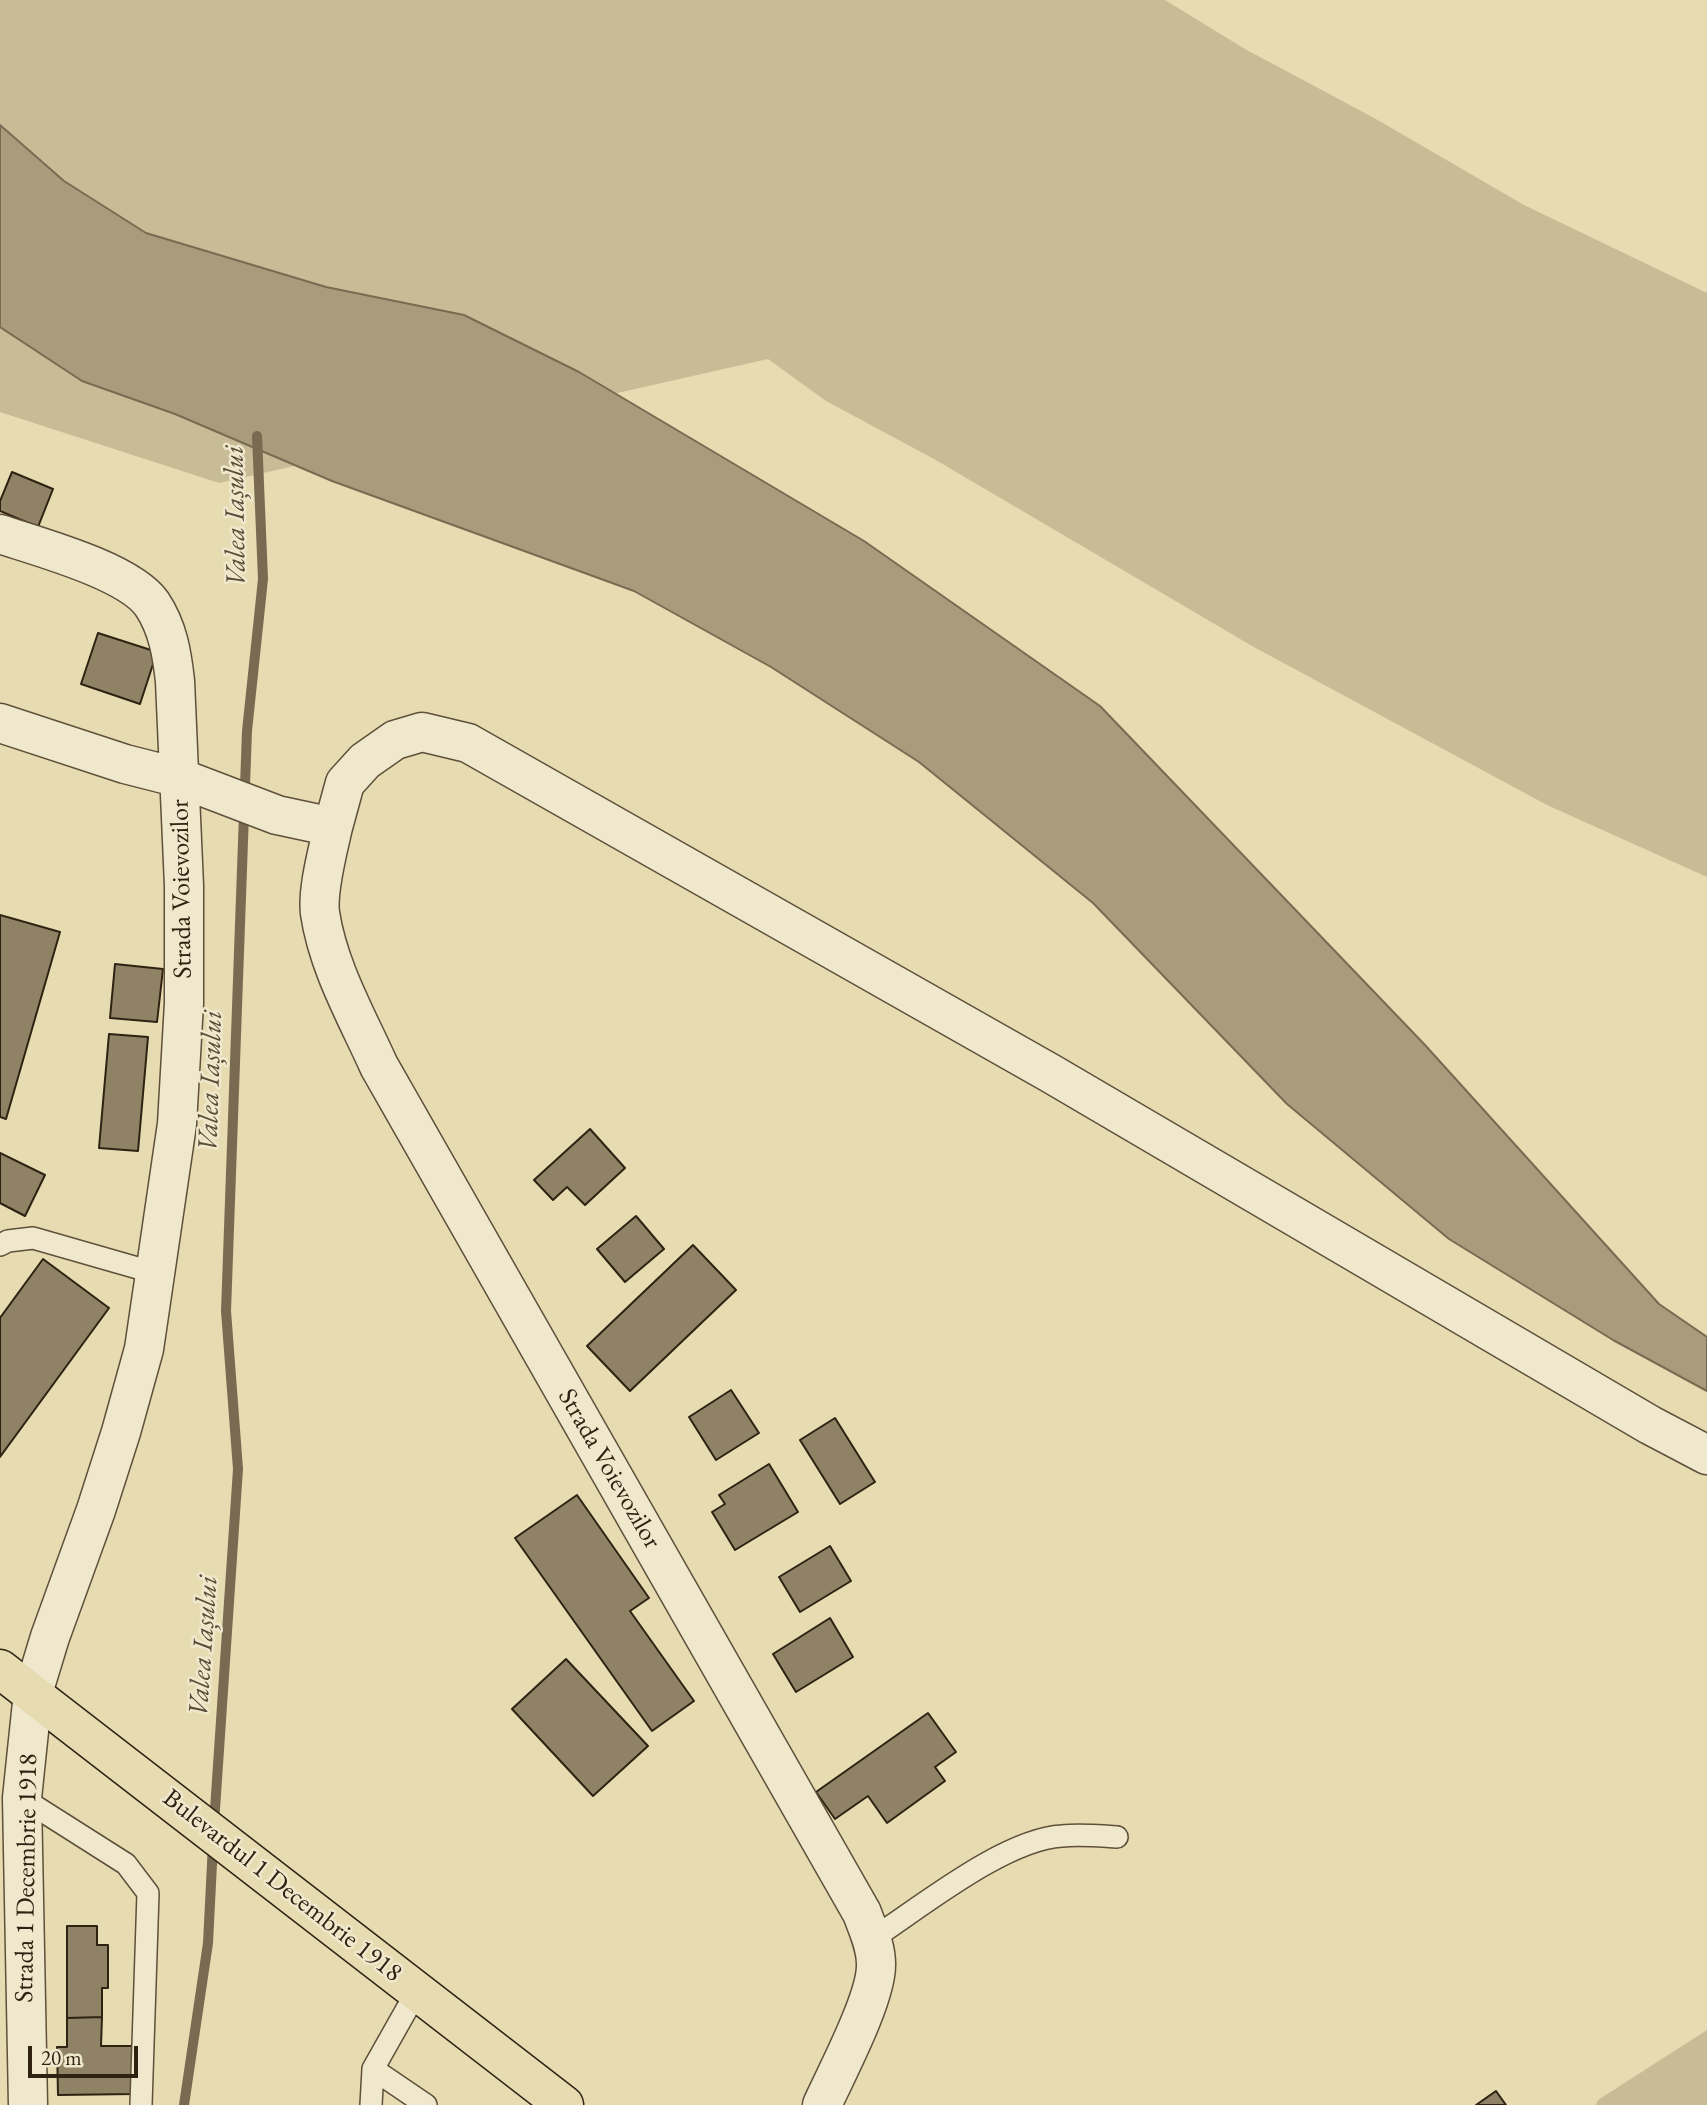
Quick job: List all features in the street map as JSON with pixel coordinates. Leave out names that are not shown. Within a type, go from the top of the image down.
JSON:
[{"type":"main road","name":"Bulevardul 1 Decembrie 1918","points":[[0,1668],[564,2105]]},
{"type":"street","name":"Strada Voievozilor","points":[[0,534],[109,573],[133,587],[150,602],[166,629],[172,654],[184,886],[184,1003],[177,1124],[144,1349],[96,1510],[50,1637],[33,1693]]},
{"type":"street","name":"Strada Voievozilor","points":[[0,723],[125,764],[180,778]]},
{"type":"street","name":"Strada Voievozilor","points":[[822,2105],[870,1995],[876,1966],[872,1940],[862,1913],[379,1066],[332,963],[320,911],[325,864],[345,783],[365,761],[395,740],[422,732],[468,743],[1050,1073],[1650,1425],[1707,1455]]},
{"type":"street","points":[[180,778],[277,815],[334,827]]},
{"type":"street","name":"Strada 1 Decembrie 1918","points":[[33,1693],[22,1798],[33,2101]]},
{"type":"lane","points":[[0,1245],[8,1241],[33,1238],[155,1273]]},
{"type":"lane","points":[[22,1798],[126,1864],[148,1893],[141,2105]]},
{"type":"lane","points":[[872,1940],[987,1863],[1027,1843],[1061,1836],[1117,1837]]},
{"type":"lane","points":[[371,2105],[373,2068],[417,1991]]},
{"type":"lane","points":[[373,2068],[426,2105]]},
{"type":"shaded area","points":[[0,0],[1165,0],[1245,49],[1376,119],[1524,205],[1707,293],[1707,877],[1547,805],[1252,646],[934,459],[826,401],[768,359],[219,483],[0,412]]},
{"type":"shaded area","points":[[0,125],[64,181],[146,233],[326,287],[464,315],[579,372],[864,541],[1100,706],[1425,1045],[1659,1304],[1707,1337],[1707,1391],[1613,1340],[1449,1239],[1287,1104],[1093,903],[919,762],[771,667],[634,591],[332,481],[175,414],[82,381],[0,327]]},
{"type":"shaded area","points":[[1707,2030],[1707,2105],[1596,2105],[1598,2100]]},
{"type":"building","points":[[12,472],[53,489],[38,527],[0,511],[0,501]]},
{"type":"building","points":[[98,633],[157,652],[140,704],[81,684]]},
{"type":"building","points":[[0,915],[60,932],[6,1119],[0,1117]]},
{"type":"building","points":[[115,964],[163,969],[157,1022],[110,1018]]},
{"type":"building","points":[[109,1034],[148,1037],[138,1151],[99,1148]]},
{"type":"building","points":[[590,1129],[625,1168],[585,1205],[567,1187],[553,1200],[534,1180]]},
{"type":"building","points":[[0,1153],[45,1175],[25,1216],[0,1203]]},
{"type":"building","points":[[636,1216],[664,1249],[625,1282],[597,1249]]},
{"type":"building","points":[[693,1245],[736,1290],[630,1391],[587,1346]]},
{"type":"building","points":[[43,1259],[109,1308],[0,1457],[0,1318]]},
{"type":"building","points":[[731,1390],[759,1433],[716,1460],[689,1417]]},
{"type":"building","points":[[835,1418],[875,1482],[840,1504],[800,1440]]},
{"type":"building","points":[[769,1464],[798,1512],[735,1550],[712,1512],[725,1504],[719,1495]]},
{"type":"building","points":[[577,1495],[649,1598],[630,1611],[694,1701],[652,1731],[515,1538]]},
{"type":"building","points":[[830,1546],[851,1581],[800,1612],[779,1577]]},
{"type":"building","points":[[830,1618],[853,1657],[796,1692],[773,1654]]},
{"type":"building","points":[[566,1659],[648,1746],[593,1796],[512,1709]]},
{"type":"building","points":[[928,1713],[956,1752],[935,1767],[945,1781],[887,1823],[868,1796],[835,1819],[816,1792]]},
{"type":"building","points":[[67,1926],[97,1926],[97,1945],[108,1945],[108,1988],[102,1988],[102,2017],[67,2018]]},
{"type":"building","points":[[102,2017],[101,2046],[135,2046],[135,2094],[58,2095],[57,2047],[67,2047],[67,2018]]},
{"type":"building","points":[[1496,2091],[1506,2105],[1476,2105]]},
{"type":"waterway","name":"Valea Iașului","points":[[214,1824],[238,1469],[226,1311],[247,731],[263,579],[257,436]]},
{"type":"waterway","name":"Valea Iașului","points":[[184,2105],[208,1943],[213,1844]]}]
